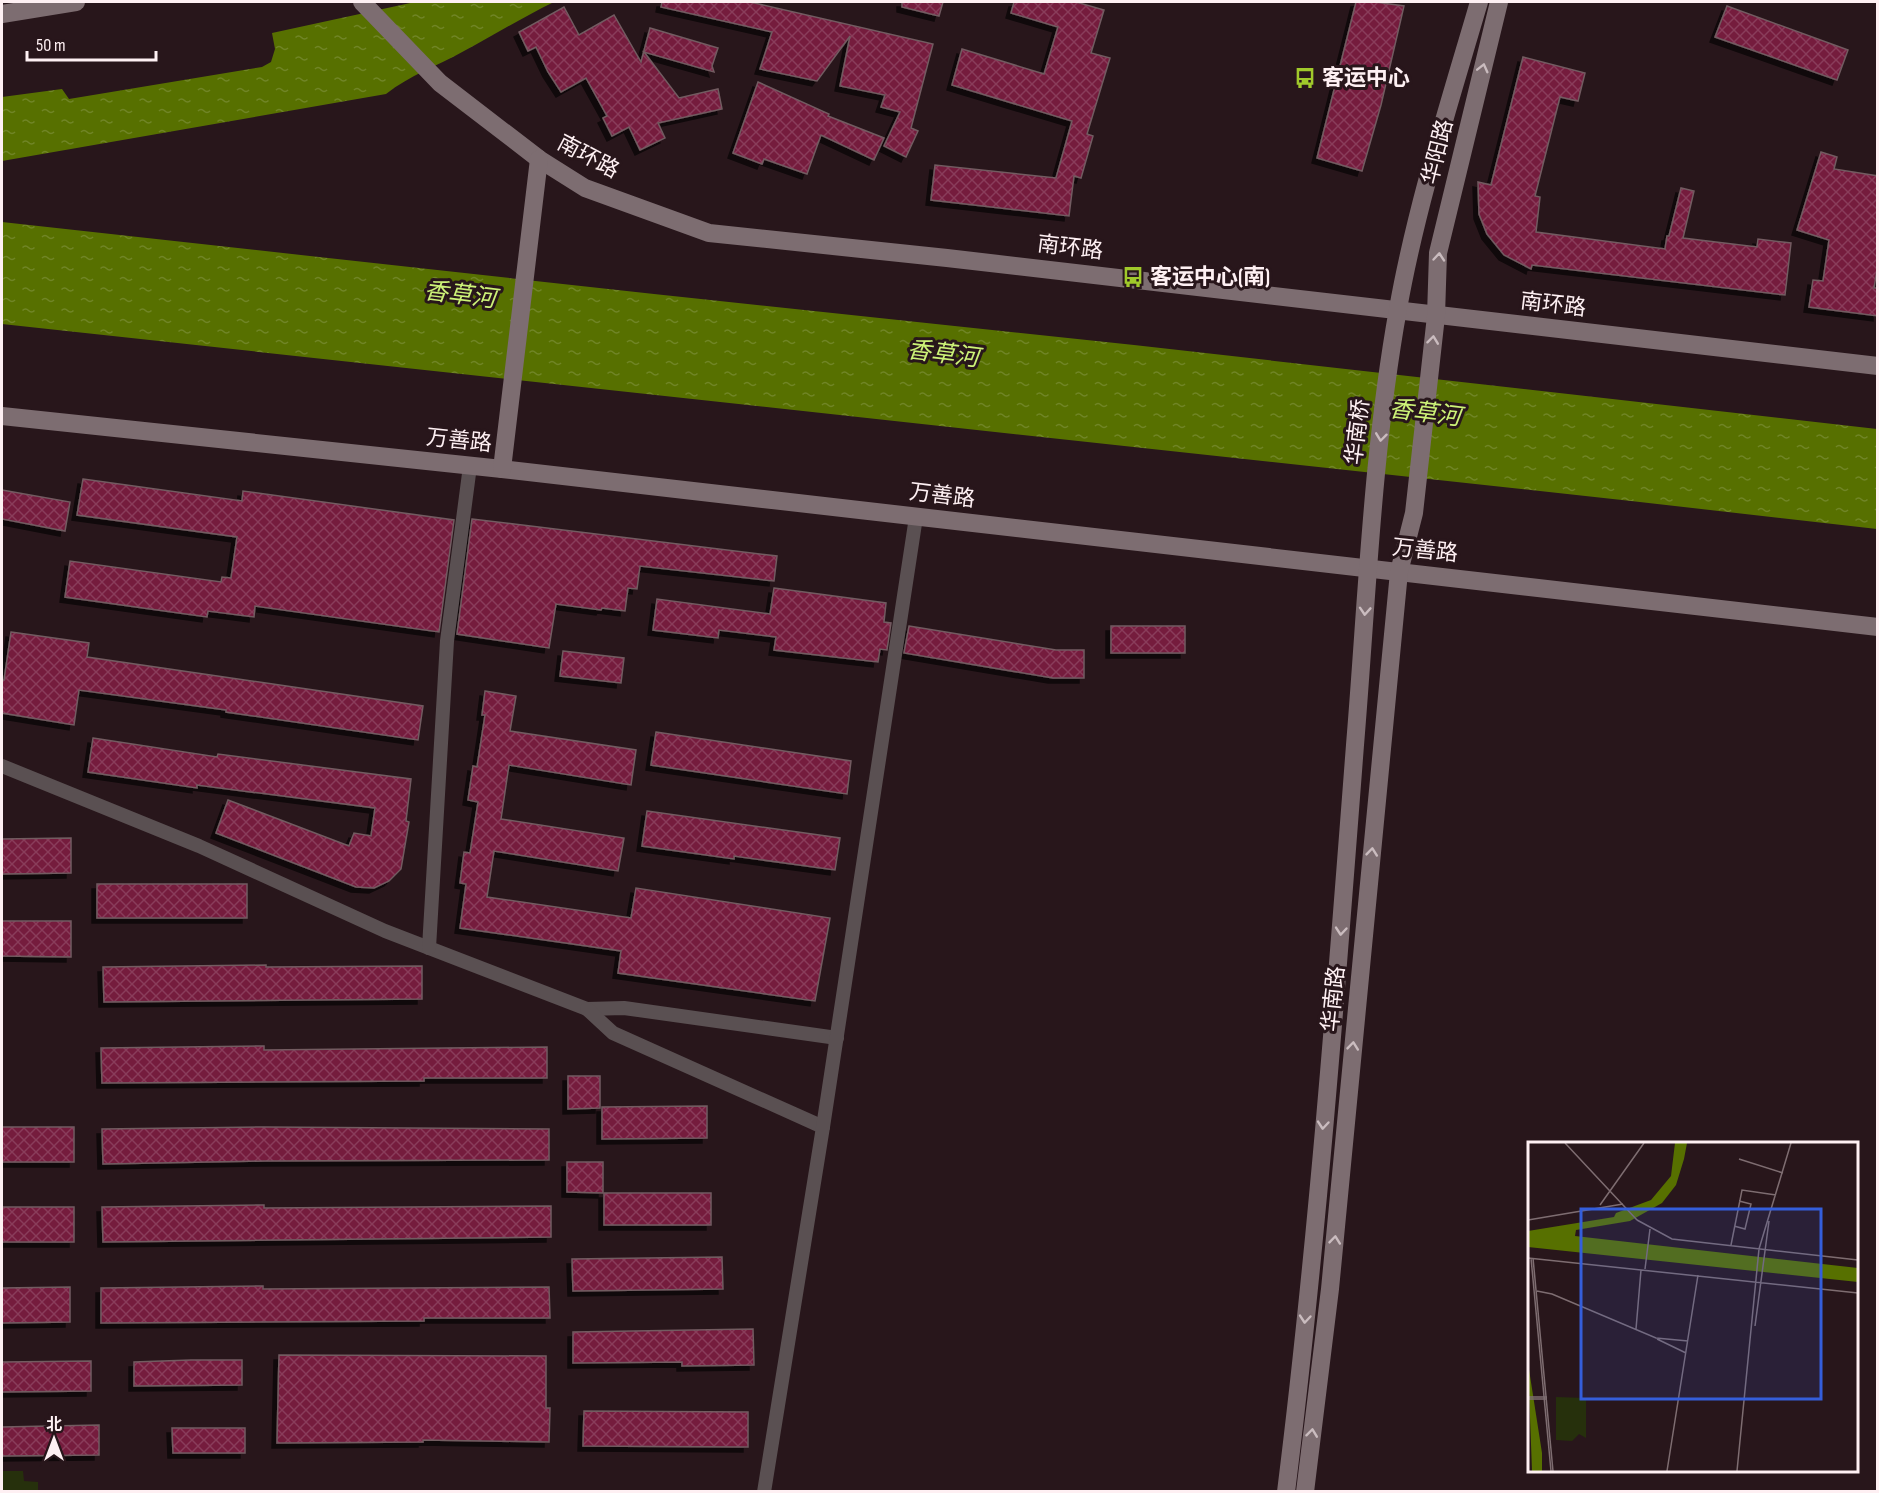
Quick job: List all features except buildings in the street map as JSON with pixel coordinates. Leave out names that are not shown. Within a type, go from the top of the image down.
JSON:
[{"type":"main road","points":[[2,14],[76,2]]},
{"type":"main road","name":"南环路","points":[[362,2],[440,83],[540,159],[585,188],[709,233],[947,258],[1878,366]]},
{"type":"main road","points":[[1398,312],[1410,249],[1479,2]]},
{"type":"main road","name":"华阳路","points":[[1436,316],[1438,253],[1499,2]]},
{"type":"main road","points":[[502,470],[526,258],[540,159]]},
{"type":"main road","name":"华南桥","points":[[1372,511],[1398,312]]},
{"type":"main road","name":"华南路","points":[[1305,1491],[1330,1289],[1399,572],[1414,513],[1436,316]]},
{"type":"main road","name":"万善路","points":[[2,416],[470,466],[1878,627]]},
{"type":"main road","name":"华南路","points":[[1286,1491],[1297,1403],[1338,960],[1372,511]]},
{"type":"street","points":[[429,948],[447,641],[470,466]]},
{"type":"street","points":[[764,1491],[837,1038],[915,517]]},
{"type":"street","points":[[2,766],[199,846],[385,931],[587,1009],[636,1010],[837,1038]]},
{"type":"street","points":[[587,1009],[613,1033],[823,1126]]},
{"type":"shaded area","points":[[2,1471],[23,1471],[24,1481],[38,1482],[38,1491],[2,1491]]},
{"type":"water","points":[[415,2],[554,2],[414,76],[386,94],[2,161],[2,97],[62,89],[69,99],[262,67],[271,62],[275,49],[272,33]]},
{"type":"water","name":"香草河","points":[[2,222],[1134,345],[1877,429],[1877,529],[2,324]]},
{"type":"place","name":"客运中心","points":[[1305,78]]},
{"type":"place","name":"客运中心(南)","points":[[1133,277]]}]
